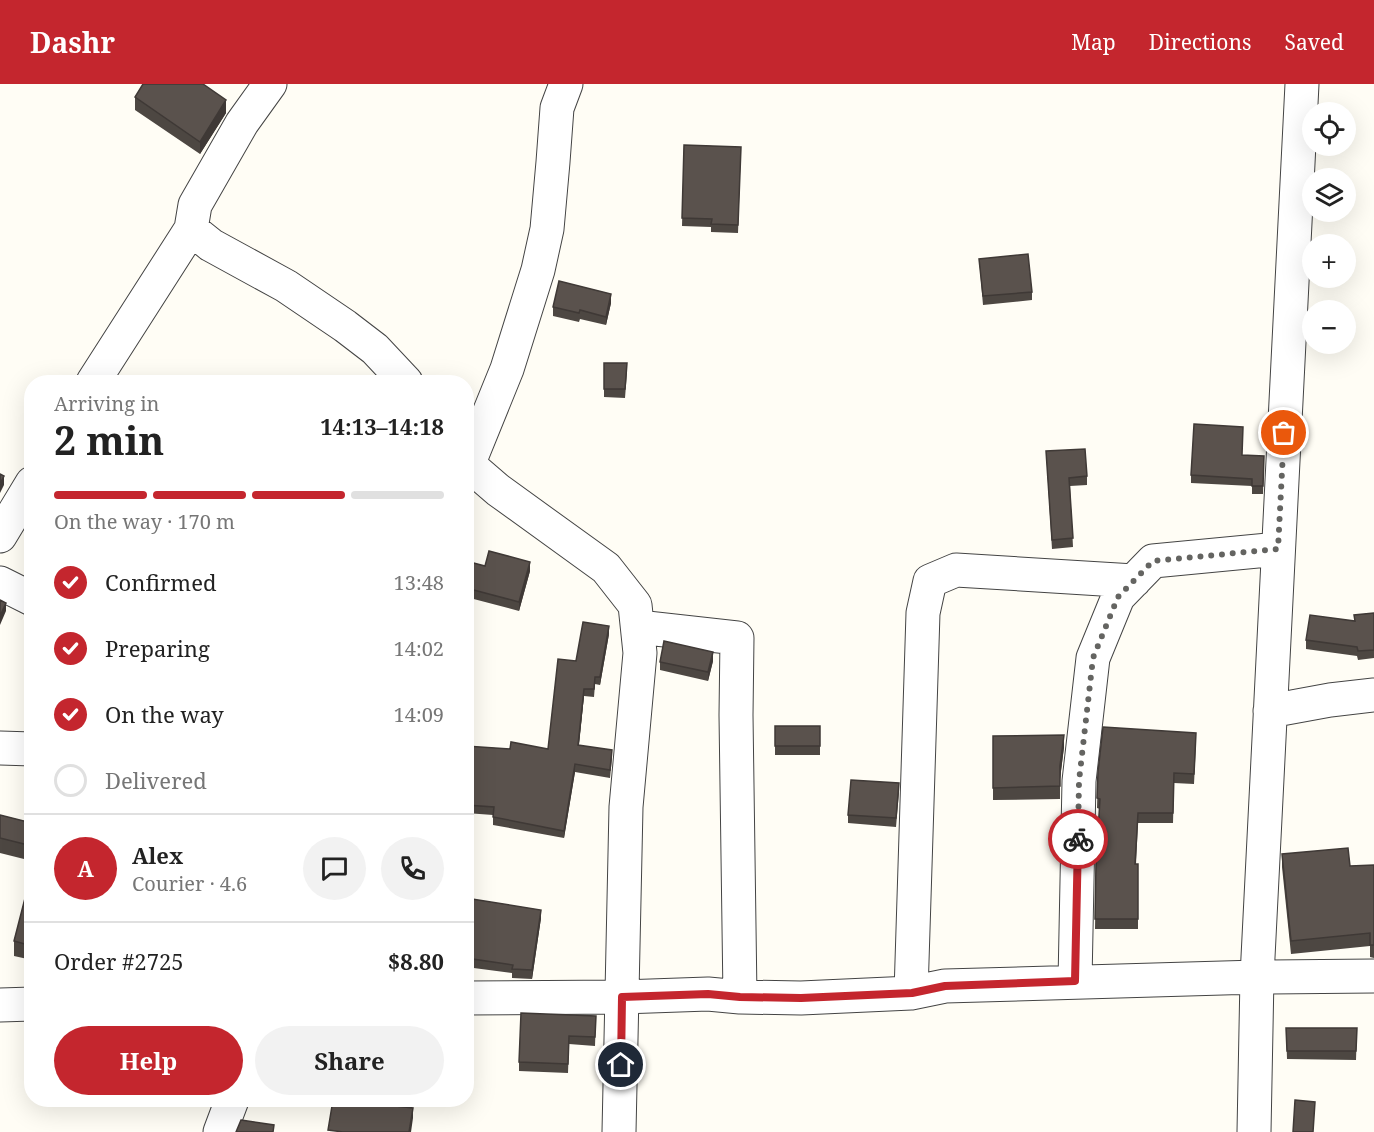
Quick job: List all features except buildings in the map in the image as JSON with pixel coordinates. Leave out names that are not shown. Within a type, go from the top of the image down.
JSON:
[{"type":"street","points":[[98,375],[192,229],[195,205],[242,123],[270,84]]},
{"type":"street","points":[[474,452],[507,369],[538,270],[547,230],[557,108],[566,84]]},
{"type":"street","points":[[1254,1132],[1257,977],[1302,84]]},
{"type":"street","points":[[192,229],[211,245],[286,286],[345,326],[375,349],[399,375]]},
{"type":"street","points":[[474,472],[606,568],[635,605],[640,653],[626,807],[619,1132]]},
{"type":"street","points":[[0,536],[24,496]]},
{"type":"street","points":[[1075,981],[1079,781],[1093,658],[1118,597],[1153,561],[1278,549]]},
{"type":"street","points":[[912,993],[923,613],[930,581],[956,570],[1134,581]]},
{"type":"street","points":[[0,583],[24,595]]},
{"type":"street","points":[[638,627],[737,638],[740,997]]},
{"type":"street","points":[[1270,711],[1374,694]]},
{"type":"street","points":[[0,748],[24,748]]},
{"type":"street","points":[[474,998],[708,994],[801,998],[912,993],[945,986],[1075,981],[1374,976]]},
{"type":"street","points":[[0,1005],[24,1004]]},
{"type":"street","points":[[220,1132],[229,1107]]},
{"type":"way so far","points":[[1078,839],[1079,781],[1093,658],[1118,597],[1153,561],[1278,549],[1284,433]]},
{"type":"route","points":[[621,1065],[622,997],[708,994],[801,998],[912,993],[945,986],[1075,981],[1078,839]]}]
